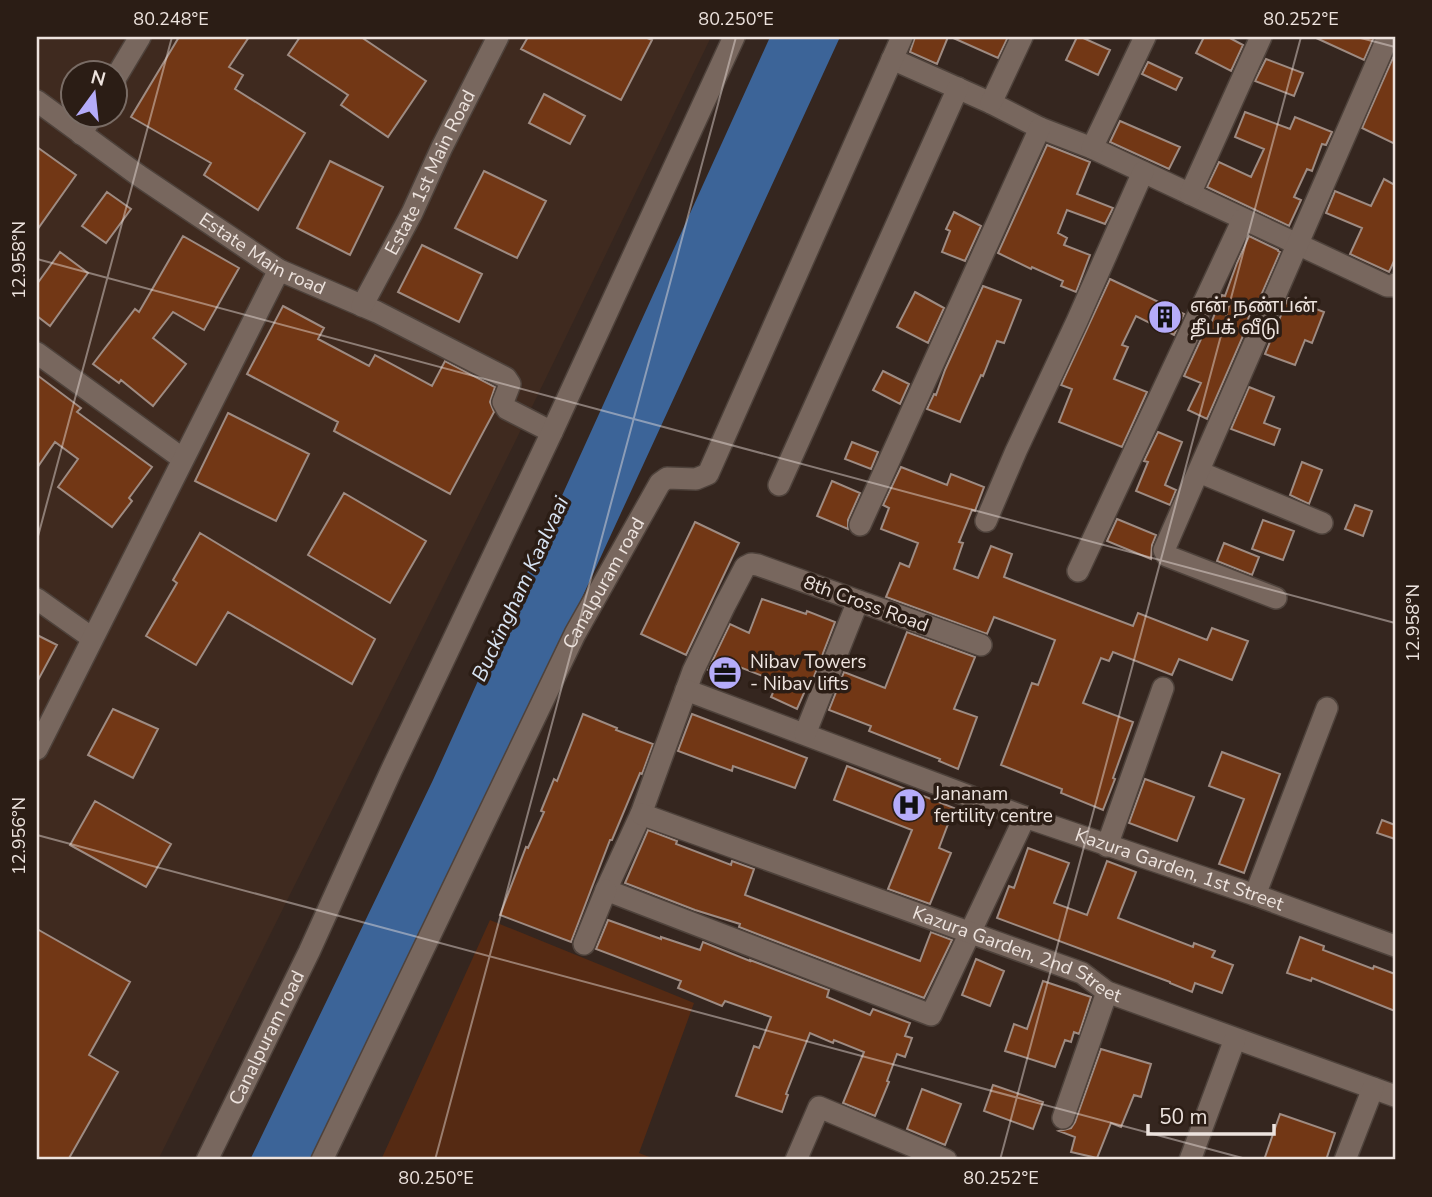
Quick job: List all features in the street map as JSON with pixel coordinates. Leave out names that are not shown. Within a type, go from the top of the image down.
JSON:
[{"type":"street","points":[[126,60],[140,37]]},
{"type":"street","name":"Estate 1st Main Road","points":[[362,306],[412,213],[498,37]]},
{"type":"street","name":"Canalpuram road","points":[[207,1160],[309,952],[734,37]]},
{"type":"street","name":"Canalpuram road","points":[[322,1160],[575,634],[660,483],[667,478],[696,479],[708,474],[902,37]]},
{"type":"street","points":[[991,103],[1022,37]]},
{"type":"street","points":[[1092,148],[1145,37]]},
{"type":"street","points":[[1191,194],[1261,37]]},
{"type":"street","points":[[1276,598],[1164,553],[1388,37]]},
{"type":"street","points":[[892,59],[1040,128],[1092,148],[1387,286],[1395,284]]},
{"type":"street","points":[[779,485],[958,88]]},
{"type":"street","name":"Estate Main road","points":[[37,102],[60,113]]},
{"type":"street","points":[[860,526],[1040,128]]},
{"type":"street","name":"Estate Main road","points":[[92,130],[138,175],[279,270],[362,306],[506,377],[510,384],[503,402],[507,409],[552,432]]},
{"type":"street","points":[[986,521],[1143,172]]},
{"type":"street","points":[[1078,571],[1243,219]]},
{"type":"street","points":[[37,749],[279,270]]},
{"type":"street","points":[[37,353],[183,459]]},
{"type":"street","points":[[1199,472],[1322,523]]},
{"type":"street","name":"8th Cross Road","points":[[686,690],[725,605],[745,567],[751,564],[981,645]]},
{"type":"street","points":[[37,599],[92,639]]},
{"type":"street","points":[[805,734],[858,601]]},
{"type":"street","points":[[1107,846],[1163,688]]},
{"type":"street","points":[[584,944],[640,814],[686,690]]},
{"type":"street","name":"Kazura Garden, 1st Street","points":[[686,690],[1025,817],[1395,946]]},
{"type":"street","points":[[1255,895],[1327,708]]},
{"type":"street","name":"Kazura Garden, 2nd Street","points":[[640,814],[1082,973],[1107,992],[1395,1096]]},
{"type":"street","points":[[606,890],[931,1015],[1025,817]]},
{"type":"street","points":[[1063,1118],[1107,992]]},
{"type":"street","points":[[1190,1160],[1235,1039]]},
{"type":"street","points":[[1345,1160],[1373,1088]]},
{"type":"street","points":[[796,1160],[819,1107],[946,1160]]},
{"type":"shaded area","points":[[37,37],[711,37],[514,444],[158,1160],[37,1160]]},
{"type":"shaded area","points":[[490,920],[694,1003],[639,1153],[657,1160],[381,1160]]},
{"type":"water","name":"Buckingham Kaalvaai","points":[[770,37],[840,37],[488,802],[317,1160],[250,1160],[433,780]]},
{"type":"building","points":[[179,37],[249,37],[229,67],[243,75],[235,89],[305,133],[258,210],[204,175],[211,163],[131,117]]},
{"type":"building","points":[[300,37],[361,37],[426,81],[388,137],[341,105],[348,95],[288,55]]},
{"type":"building","points":[[528,37],[645,37],[652,40],[621,100],[521,49]]},
{"type":"building","points":[[915,37],[948,37],[937,64],[910,52]]},
{"type":"building","points":[[951,37],[1008,37],[998,58]]},
{"type":"building","points":[[1077,37],[1110,50],[1098,75],[1066,60]]},
{"type":"building","points":[[1204,37],[1228,37],[1243,45],[1231,71],[1196,53]]},
{"type":"building","points":[[1314,37],[1374,37],[1364,60]]},
{"type":"building","points":[[1395,53],[1395,144],[1362,128]]},
{"type":"building","points":[[1266,59],[1303,73],[1294,96],[1255,81]]},
{"type":"building","points":[[1148,62],[1182,78],[1176,90],[1142,74]]},
{"type":"building","points":[[544,94],[585,116],[570,144],[529,123]]},
{"type":"building","points":[[1245,112],[1290,129],[1295,117],[1332,132],[1326,145],[1322,144],[1312,171],[1307,169],[1294,197],[1301,200],[1289,226],[1207,187],[1219,162],[1251,177],[1264,149],[1235,137]]},
{"type":"building","points":[[1120,121],[1180,147],[1169,169],[1110,142]]},
{"type":"building","points":[[1047,145],[1090,162],[1077,194],[1113,208],[1105,224],[1067,210],[1058,233],[1067,238],[1064,245],[1090,255],[1076,292],[1061,286],[1063,281],[998,253]]},
{"type":"building","points":[[37,147],[76,175],[37,230]]},
{"type":"building","points":[[330,161],[383,187],[350,255],[297,228]]},
{"type":"building","points":[[484,171],[546,201],[517,258],[455,228]]},
{"type":"building","points":[[1384,179],[1395,185],[1395,259],[1389,272],[1350,254],[1362,228],[1326,213],[1335,191],[1371,206]]},
{"type":"building","points":[[107,192],[131,209],[106,243],[82,226]]},
{"type":"building","points":[[954,212],[981,226],[965,261],[942,252],[950,231],[946,229]]},
{"type":"building","points":[[183,236],[239,268],[204,330],[173,312],[153,338],[186,364],[153,406],[121,380],[119,383],[93,364],[135,309],[139,312]]},
{"type":"building","points":[[1249,236],[1280,252],[1256,307],[1253,306],[1207,419],[1188,410],[1201,383],[1184,376],[1222,295],[1225,296]]},
{"type":"building","points":[[422,245],[482,274],[459,322],[398,292]]},
{"type":"building","points":[[60,252],[88,273],[50,326],[37,316],[37,284]]},
{"type":"building","points":[[1110,279],[1184,314],[1174,335],[1136,316],[1122,345],[1128,347],[1114,379],[1147,392],[1122,447],[1059,422],[1072,389],[1061,385]]},
{"type":"building","points":[[983,286],[1021,300],[1004,343],[997,341],[960,422],[927,409],[934,394],[936,395]]},
{"type":"building","points":[[915,292],[944,308],[928,343],[897,327]]},
{"type":"building","points":[[1288,298],[1324,312],[1312,343],[1305,340],[1295,365],[1265,354]]},
{"type":"building","points":[[283,306],[324,328],[318,339],[369,366],[375,355],[432,386],[445,361],[495,387],[490,402],[494,412],[450,494],[334,431],[338,422],[247,374]]},
{"type":"building","points":[[883,371],[909,384],[900,404],[873,390]]},
{"type":"building","points":[[37,375],[81,408],[77,412],[152,467],[129,498],[132,501],[112,527],[58,487],[78,459],[55,442],[37,468]]},
{"type":"building","points":[[1249,387],[1274,397],[1264,423],[1280,429],[1274,445],[1231,429]]},
{"type":"building","points":[[228,413],[309,454],[276,521],[195,481]]},
{"type":"building","points":[[1158,432],[1182,442],[1165,485],[1176,490],[1170,505],[1136,491],[1148,462],[1144,461]]},
{"type":"building","points":[[852,442],[878,452],[871,469],[845,459]]},
{"type":"building","points":[[1302,462],[1322,470],[1309,504],[1290,495]]},
{"type":"building","points":[[901,467],[947,485],[951,474],[984,487],[959,542],[963,543],[954,569],[978,578],[991,546],[1012,554],[1004,577],[1133,626],[1138,613],[1207,640],[1212,628],[1248,641],[1232,680],[1179,659],[1172,675],[1113,652],[1109,661],[1101,658],[1083,703],[1133,722],[1103,810],[1061,793],[1062,789],[1001,765],[1032,683],[1038,685],[1055,640],[994,617],[987,634],[886,597],[900,563],[909,567],[918,543],[881,529],[889,508],[883,505]]},
{"type":"building","points":[[832,481],[860,493],[848,520],[848,529],[817,516]]},
{"type":"building","points":[[344,493],[426,541],[390,603],[308,555]]},
{"type":"building","points":[[1355,505],[1372,511],[1363,536],[1345,529]]},
{"type":"building","points":[[1117,519],[1156,535],[1151,559],[1107,541]]},
{"type":"building","points":[[1263,520],[1294,531],[1283,560],[1252,549]]},
{"type":"building","points":[[695,522],[739,543],[686,655],[641,634]]},
{"type":"building","points":[[200,533],[375,639],[352,684],[228,612],[196,665],[146,636],[177,583],[173,580]]},
{"type":"building","points":[[1224,543],[1259,557],[1252,575],[1217,561]]},
{"type":"building","points":[[762,599],[835,622],[810,687],[807,686],[797,709],[771,697],[778,682],[737,666],[731,680],[708,670],[730,624],[749,633]]},
{"type":"building","points":[[907,632],[975,657],[954,709],[977,717],[958,769],[939,761],[940,759],[869,731],[871,726],[829,710],[844,672],[885,688]]},
{"type":"building","points":[[37,635],[57,645],[37,682]]},
{"type":"building","points":[[113,709],[158,729],[133,778],[88,755]]},
{"type":"building","points":[[583,714],[653,744],[642,774],[640,773],[610,840],[571,942],[500,915]]},
{"type":"building","points":[[692,714],[807,758],[795,788],[733,766],[732,771],[678,751]]},
{"type":"building","points":[[1222,752],[1280,774],[1244,873],[1219,864],[1244,799],[1209,786]]},
{"type":"building","points":[[847,766],[954,808],[939,848],[951,853],[930,904],[888,889],[912,830],[834,800]]},
{"type":"building","points":[[1145,779],[1194,797],[1177,841],[1129,823]]},
{"type":"building","points":[[95,801],[171,844],[146,887],[70,845]]},
{"type":"building","points":[[1382,820],[1395,825],[1395,839],[1377,833]]},
{"type":"building","points":[[648,830],[731,865],[732,861],[754,869],[745,895],[920,961],[931,932],[952,940],[924,998],[739,927],[740,924],[625,883]]},
{"type":"building","points":[[1028,848],[1069,863],[1054,903],[1087,915],[1107,861],[1136,872],[1118,918],[1193,947],[1194,943],[1215,951],[1212,957],[1233,965],[1222,993],[1195,983],[1192,992],[997,918],[1009,886],[1014,888]]},
{"type":"building","points":[[608,920],[700,950],[703,942],[829,990],[827,997],[870,1015],[873,1009],[910,1023],[905,1036],[912,1038],[905,1057],[897,1054],[875,1116],[843,1103],[864,1052],[810,1033],[786,1094],[788,1095],[782,1112],[736,1096],[754,1046],[759,1048],[771,1017],[725,1001],[722,1006],[678,988],[681,981],[596,949]]},
{"type":"building","points":[[37,929],[130,982],[89,1055],[118,1072],[68,1160],[37,1160]]},
{"type":"building","points":[[1300,937],[1324,946],[1323,950],[1373,969],[1374,966],[1395,974],[1395,1011],[1312,978],[1311,981],[1287,973]]},
{"type":"building","points":[[976,959],[1004,971],[990,1006],[962,995]]},
{"type":"building","points":[[1043,981],[1091,997],[1079,1034],[1074,1032],[1071,1042],[1065,1040],[1055,1067],[1005,1051],[1014,1024],[1027,1029]]},
{"type":"building","points":[[1101,1049],[1151,1064],[1141,1097],[1134,1095],[1121,1127],[1111,1123],[1097,1158],[1071,1152],[1075,1137],[1059,1131],[1071,1128],[1075,1122]]},
{"type":"building","points":[[993,1085],[1043,1102],[1033,1129],[984,1111]]},
{"type":"building","points":[[922,1089],[961,1104],[945,1145],[907,1129]]},
{"type":"building","points":[[1280,1114],[1335,1133],[1326,1160],[1264,1160]]},
{"type":"place","name":"என் நண்பன் தீபக் வீடு","points":[[1165,317]]},
{"type":"place","name":"Nibav Towers - Nibav lifts","points":[[725,673]]},
{"type":"place","name":"Jananam fertility centre","points":[[909,805]]}]
